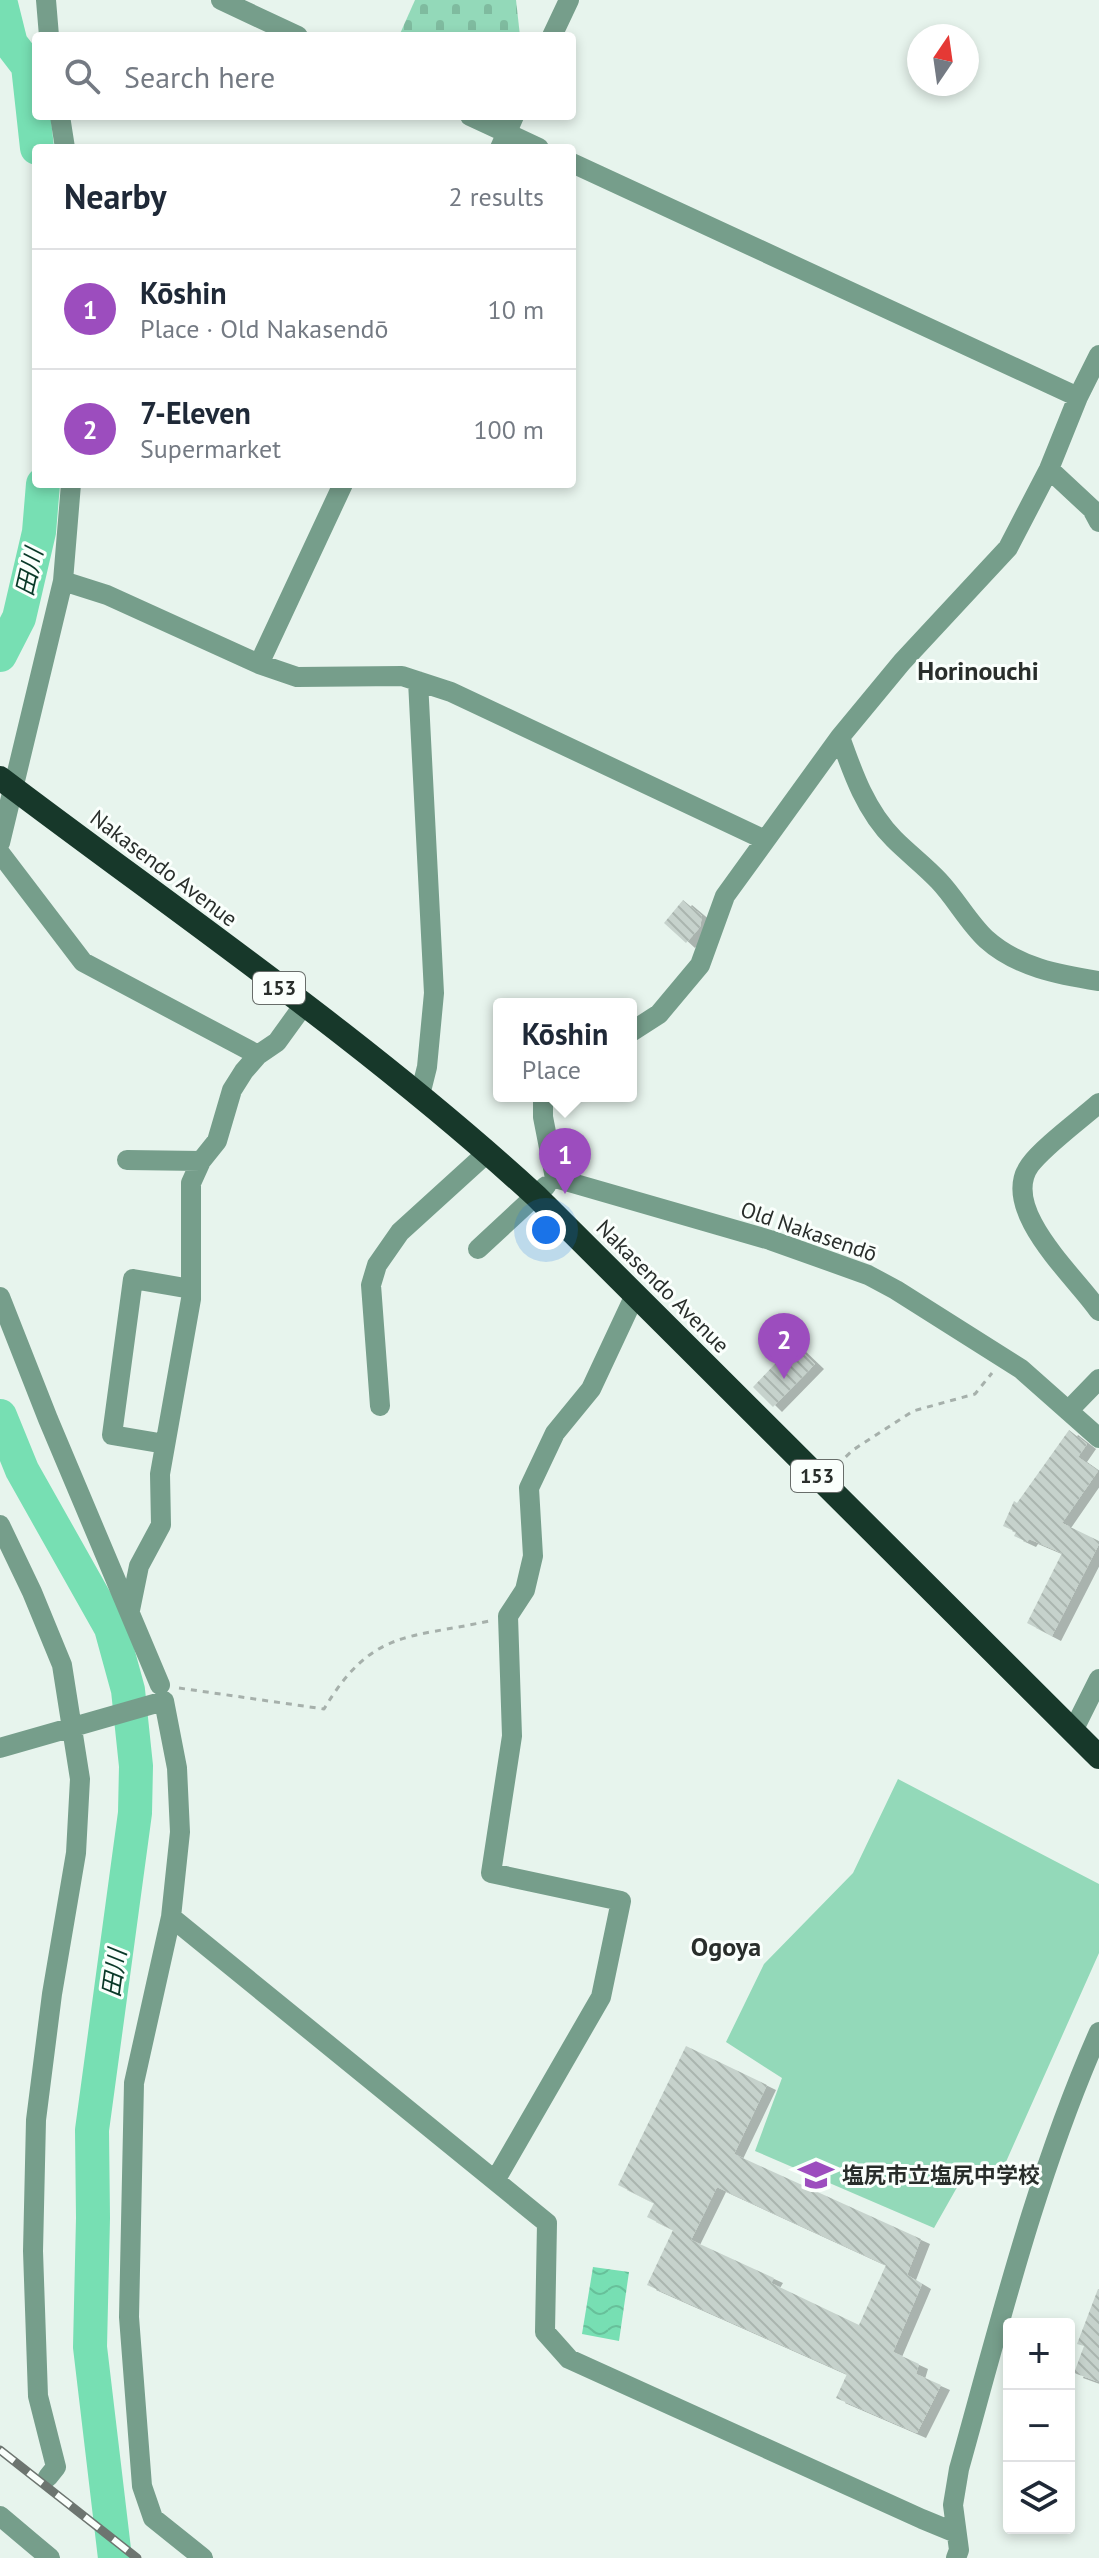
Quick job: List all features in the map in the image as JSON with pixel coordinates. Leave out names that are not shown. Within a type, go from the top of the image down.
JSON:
[{"type":"highway","name":"Nakasendo Avenue","points":[[7,783],[420,1095],[488,1152],[536,1196],[1099,1757]]},
{"type":"street","points":[[46,0],[49,32]]},
{"type":"street","points":[[221,0],[289,32]]},
{"type":"street","points":[[554,32],[569,0]]},
{"type":"street","points":[[61,120],[64,144]]},
{"type":"street","points":[[479,120],[531,144]]},
{"type":"street","points":[[576,165],[1078,397]]},
{"type":"street","points":[[637,1028],[659,1014],[700,965],[725,896],[840,737],[902,662],[1008,548],[1049,469],[1099,355]]},
{"type":"street","points":[[1049,469],[1092,509],[1099,522]]},
{"type":"street","points":[[0,843],[7,783],[63,581],[71,488]]},
{"type":"street","points":[[259,664],[341,488]]},
{"type":"street","points":[[63,581],[107,595],[259,664],[297,677],[402,676],[451,692],[765,840]]},
{"type":"street","points":[[418,681],[434,993],[427,1067],[420,1095]]},
{"type":"street","points":[[840,737],[853,776],[870,809],[893,838],[942,884],[986,939],[1018,959],[1052,974],[1099,981]]},
{"type":"street","points":[[0,853],[83,962],[258,1055]]},
{"type":"street","points":[[130,1610],[139,1566],[161,1525],[160,1474],[191,1289],[191,1183],[201,1161],[217,1141],[232,1090],[258,1055],[277,1042],[303,1006]]},
{"type":"street","points":[[478,1249],[555,1178],[543,1102]]},
{"type":"street","points":[[1099,1103],[1031,1163],[1022,1179],[1021,1191],[1026,1209],[1039,1233],[1099,1311]]},
{"type":"street","points":[[380,1406],[371,1285],[377,1265],[400,1232],[488,1152]]},
{"type":"street","points":[[127,1160],[201,1161]]},
{"type":"street","name":"Old Nakasendō","points":[[555,1178],[770,1240],[868,1275],[1004,1358],[1099,1438]]},
{"type":"street","points":[[165,1444],[112,1435],[133,1279],[191,1289]]},
{"type":"street","points":[[496,2179],[601,1997],[621,1901],[491,1873],[512,1736],[508,1616],[525,1590],[533,1556],[529,1488],[555,1433],[591,1389],[635,1295]]},
{"type":"street","points":[[0,1297],[42,1405],[130,1610],[160,1696],[177,1768],[180,1832],[171,1917],[134,2083],[129,2317],[142,2486],[153,2518],[203,2558]]},
{"type":"street","points":[[1069,1410],[1099,1379]]},
{"type":"street","points":[[0,1525],[62,1665],[80,1779],[77,1840],[52,1994],[36,2120],[33,2251],[38,2396],[56,2467],[48,2477]]},
{"type":"street","points":[[1073,1731],[1099,1679]]},
{"type":"street","points":[[0,1748],[160,1696]]},
{"type":"street","points":[[171,1917],[547,2223],[545,2332],[569,2359],[956,2533]]},
{"type":"street","points":[[956,2558],[959,2550],[953,2505],[959,2469],[1038,2194],[1080,2074],[1099,2032]]},
{"type":"street","points":[[0,2516],[50,2558]]},
{"type":"path","points":[[821,1480],[853,1450],[913,1411],[975,1394],[1004,1358]]},
{"type":"path","points":[[160,1696],[324,1709],[340,1683],[367,1655],[398,1639],[508,1616]]},
{"type":"green space","points":[[415,0],[516,0],[520,32],[401,32]]},
{"type":"green space","points":[[898,1779],[1099,1884],[1099,1953],[1001,2173],[964,2175],[934,2228],[755,2151],[782,2078],[726,2042],[764,1964],[853,1873]]},
{"type":"water","points":[[593,2267],[629,2272],[619,2341],[582,2334]]},
{"type":"building","points":[[683,900],[702,916],[700,927],[686,943],[664,923]]},
{"type":"building","points":[[794,1344],[815,1364],[773,1407],[753,1387]]},
{"type":"building","points":[[1069,1430],[1087,1444],[1078,1457],[1098,1471],[1062,1523],[1099,1541],[1099,1544],[1052,1636],[1027,1623],[1062,1553],[1029,1539],[1027,1542],[1003,1526],[1014,1501],[1017,1503]]},
{"type":"building","points":[[686,2046],[767,2085],[734,2154],[921,2239],[907,2275],[922,2284],[893,2352],[919,2364],[916,2374],[941,2385],[917,2433],[836,2398],[847,2374],[647,2285],[673,2230],[647,2217],[654,2203],[618,2185]],"holes":[[[717,2187],[886,2265],[859,2325],[771,2283],[774,2278],[691,2240]]]},
{"type":"building","points":[[1099,2289],[1099,2382],[1075,2373],[1084,2346],[1077,2344]]},
{"type":"waterway","name":"田川","points":[[0,0],[11,44],[28,66],[32,102]]},
{"type":"waterway","name":"田川","points":[[34,120],[37,144]]},
{"type":"waterway","name":"田川","points":[[0,655],[19,618],[39,532],[43,488]]},
{"type":"waterway","name":"田川","points":[[0,1416],[22,1470],[111,1628],[128,1690],[136,1766],[135,1813],[92,2130],[90,2347],[115,2558]]},
{"type":"railway","points":[[0,2450],[137,2558]]},
{"type":"place","name":"Kōshin","points":[[565,1194]]},
{"type":"place","name":"7-Eleven","points":[[784,1379]]},
{"type":"place","name":"塩尻市立塩尻中学校","points":[[816,2175]]},
{"type":"district","name":"Horinouchi","points":[[978,670]]},
{"type":"district","name":"Ogoya","points":[[726,1946]]}]
